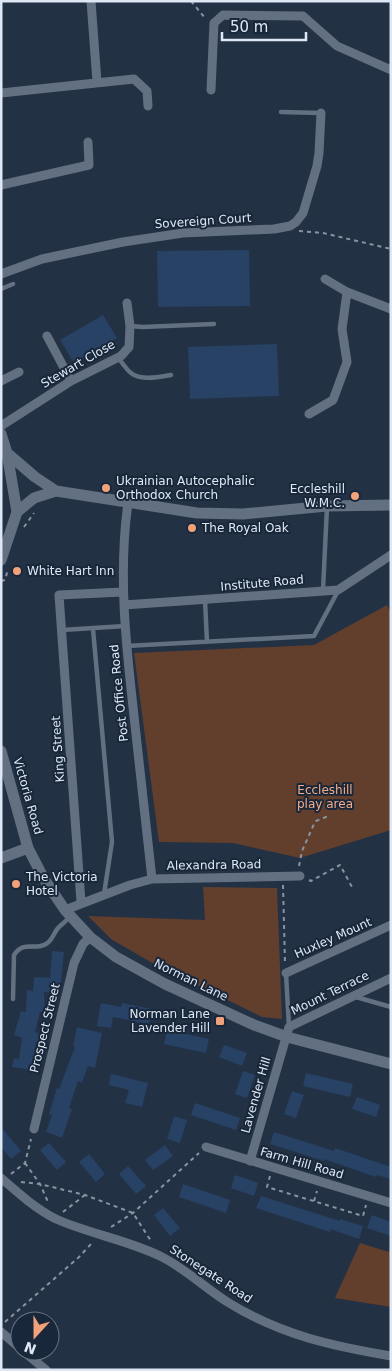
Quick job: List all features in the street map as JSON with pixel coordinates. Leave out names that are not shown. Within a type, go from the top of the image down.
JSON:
[{"type":"street","points":[[91,1],[96,82]]},
{"type":"street","points":[[211,90],[214,22],[223,16],[303,16],[337,46],[391,70]]},
{"type":"street","points":[[1,93],[134,79],[147,91],[148,106]]},
{"type":"street","name":"Sovereign Court","points":[[1,274],[42,259],[123,242],[183,233],[274,229],[290,226],[303,213],[315,173],[319,153],[320,113]]},
{"type":"street","points":[[1,185],[89,166],[88,142]]},
{"type":"street","points":[[325,279],[347,292],[391,309]]},
{"type":"street","points":[[309,414],[333,400],[347,362],[342,329],[347,292]]},
{"type":"street","name":"Stewart Close","points":[[1,426],[71,381],[121,356],[129,347],[130,326],[127,303]]},
{"type":"street","points":[[47,336],[71,381]]},
{"type":"street","points":[[1,381],[19,372]]},
{"type":"street","points":[[1,434],[7,453],[17,512],[6,561]]},
{"type":"street","points":[[7,453],[35,477],[56,491],[197,513],[244,514],[327,506],[391,505]]},
{"type":"street","points":[[17,512],[34,498],[56,491]]},
{"type":"street","name":"Post Office Road","points":[[128,503],[124,531],[123,592],[126,646],[152,879]]},
{"type":"street","points":[[338,590],[391,555]]},
{"type":"street","name":"Institute Road","points":[[124,605],[338,590]]},
{"type":"street","name":"King Street","points":[[81,902],[59,595],[123,592]]},
{"type":"street","name":"Victoria Road","points":[[1,751],[28,848]]},
{"type":"street","points":[[1,858],[28,848]]},
{"type":"street","name":"Norman Lane","points":[[28,848],[44,879],[67,913],[90,937],[116,957],[165,984],[254,1024],[288,1032],[391,1064]]},
{"type":"street","name":"Alexandra Road","points":[[67,913],[81,902],[152,879],[300,876]]},
{"type":"street","name":"Huxley Mount","points":[[286,973],[391,925]]},
{"type":"street","name":"Prospect Street","points":[[34,1129],[74,963],[83,944],[90,937]]},
{"type":"street","name":"Mount Terrace","points":[[288,1032],[352,996],[391,978]]},
{"type":"street","name":"Lavender Hill","points":[[250,1161],[288,1032]]},
{"type":"street","name":"Farm Hill Road","points":[[206,1147],[391,1202]]},
{"type":"street","name":"Stonegate Road","points":[[2,1179],[29,1202],[56,1218],[133,1244],[162,1257],[229,1303],[270,1325],[305,1338],[355,1350],[391,1356]]},
{"type":"street","points":[[35,1361],[46,1370]]},
{"type":"lane","points":[[281,112],[320,113]]},
{"type":"lane","points":[[1,289],[13,284]]},
{"type":"lane","points":[[130,326],[214,324]]},
{"type":"lane","points":[[121,356],[120,360],[131,373],[138,376],[147,378],[171,375]]},
{"type":"lane","points":[[323,590],[327,506]]},
{"type":"lane","points":[[126,646],[314,636],[338,590]]},
{"type":"lane","points":[[205,600],[208,642]]},
{"type":"lane","points":[[62,630],[125,626]]},
{"type":"lane","points":[[93,628],[112,842],[104,894]]},
{"type":"lane","points":[[13,999],[14,955],[17,950],[24,946],[44,945],[52,939],[67,913]]},
{"type":"lane","points":[[286,973],[288,1032]]},
{"type":"lane","points":[[352,996],[391,1007]]},
{"type":"path","points":[[191,1],[205,18],[214,22]]},
{"type":"path","points":[[294,231],[324,233],[391,249]]},
{"type":"path","points":[[22,531],[34,513],[40,509]]},
{"type":"path","points":[[1,581],[5,580],[6,561]]},
{"type":"path","points":[[325,815],[326,817],[316,821],[306,840],[299,861],[300,876],[311,881],[340,865],[352,887]]},
{"type":"path","points":[[283,876],[286,973]]},
{"type":"path","points":[[2,1179],[25,1163],[34,1129]]},
{"type":"path","points":[[25,1163],[40,1184],[48,1201]]},
{"type":"path","points":[[272,1168],[266,1187],[362,1216],[368,1196]]},
{"type":"path","points":[[22,1182],[40,1184],[85,1195],[133,1213],[162,1257]]},
{"type":"path","points":[[56,1218],[85,1195]]},
{"type":"green space","name":"Eccleshill play area","points":[[387,605],[391,614],[391,830],[300,858],[233,843],[159,842],[134,653],[314,645]]},
{"type":"green space","points":[[203,887],[277,888],[282,1019],[262,1017],[154,964],[111,939],[88,916],[205,920]]},
{"type":"green space","points":[[360,1243],[389,1252],[391,1245],[391,1307],[335,1298]]},
{"type":"building","points":[[249,250],[250,306],[158,307],[157,251]]},
{"type":"building","points":[[103,315],[117,338],[74,363],[60,340]]},
{"type":"building","points":[[277,344],[279,396],[190,399],[188,347]]},
{"type":"building","points":[[52,951],[64,952],[60,993],[44,992],[45,1013],[40,1012],[35,1032],[40,1034],[38,1042],[36,1042],[32,1070],[12,1067],[14,1058],[19,1059],[22,1038],[14,1035],[21,1011],[26,1012],[27,990],[33,991],[34,977],[50,978]]},
{"type":"building","points":[[101,1003],[121,1007],[122,1003],[152,1009],[149,1024],[113,1017],[111,1028],[97,1026]]},
{"type":"building","points":[[77,1027],[102,1033],[95,1068],[88,1066],[82,1083],[78,1081],[69,1108],[72,1109],[62,1138],[46,1132],[52,1115],[49,1114],[57,1088],[59,1089],[75,1047],[73,1046]]},
{"type":"building","points":[[167,1030],[209,1039],[206,1053],[164,1044]]},
{"type":"building","points":[[224,1045],[247,1053],[242,1066],[219,1057]]},
{"type":"building","points":[[243,1071],[255,1075],[247,1098],[235,1094]]},
{"type":"building","points":[[306,1073],[353,1084],[350,1097],[303,1086]]},
{"type":"building","points":[[111,1074],[148,1083],[142,1107],[125,1103],[129,1090],[109,1085]]},
{"type":"building","points":[[292,1091],[304,1095],[296,1118],[284,1114]]},
{"type":"building","points":[[357,1097],[380,1105],[376,1117],[352,1109]]},
{"type":"building","points":[[195,1103],[240,1118],[236,1130],[191,1115]]},
{"type":"building","points":[[174,1116],[187,1120],[180,1143],[167,1139]]},
{"type":"building","points":[[1,1127],[21,1151],[11,1159],[1,1147]]},
{"type":"building","points":[[274,1132],[334,1151],[335,1148],[391,1167],[391,1179],[377,1175],[376,1177],[324,1159],[324,1161],[270,1144]]},
{"type":"building","points":[[49,1143],[66,1162],[57,1170],[40,1150]]},
{"type":"building","points":[[165,1145],[173,1156],[153,1170],[145,1160]]},
{"type":"building","points":[[89,1154],[105,1174],[96,1182],[79,1162]]},
{"type":"building","points":[[128,1166],[146,1186],[136,1194],[119,1174]]},
{"type":"building","points":[[235,1175],[258,1183],[254,1196],[231,1188]]},
{"type":"building","points":[[183,1184],[230,1200],[226,1213],[179,1197]]},
{"type":"building","points":[[261,1196],[340,1221],[340,1219],[363,1226],[359,1239],[330,1229],[330,1232],[256,1208]]},
{"type":"building","points":[[163,1208],[180,1228],[170,1236],[154,1215]]},
{"type":"building","points":[[372,1215],[391,1222],[391,1236],[367,1228]]},
{"type":"place","name":"Ukrainian Autocephalic Orthodox Church","points":[[106,488]]},
{"type":"place","name":"Eccleshill W.M.C.","points":[[355,496]]},
{"type":"place","name":"The Royal Oak","points":[[192,528]]},
{"type":"place","name":"White Hart Inn","points":[[17,571]]},
{"type":"place","name":"The Victoria Hotel","points":[[16,884]]},
{"type":"place","name":"Norman Lane Lavender Hill","points":[[220,1021]]}]
